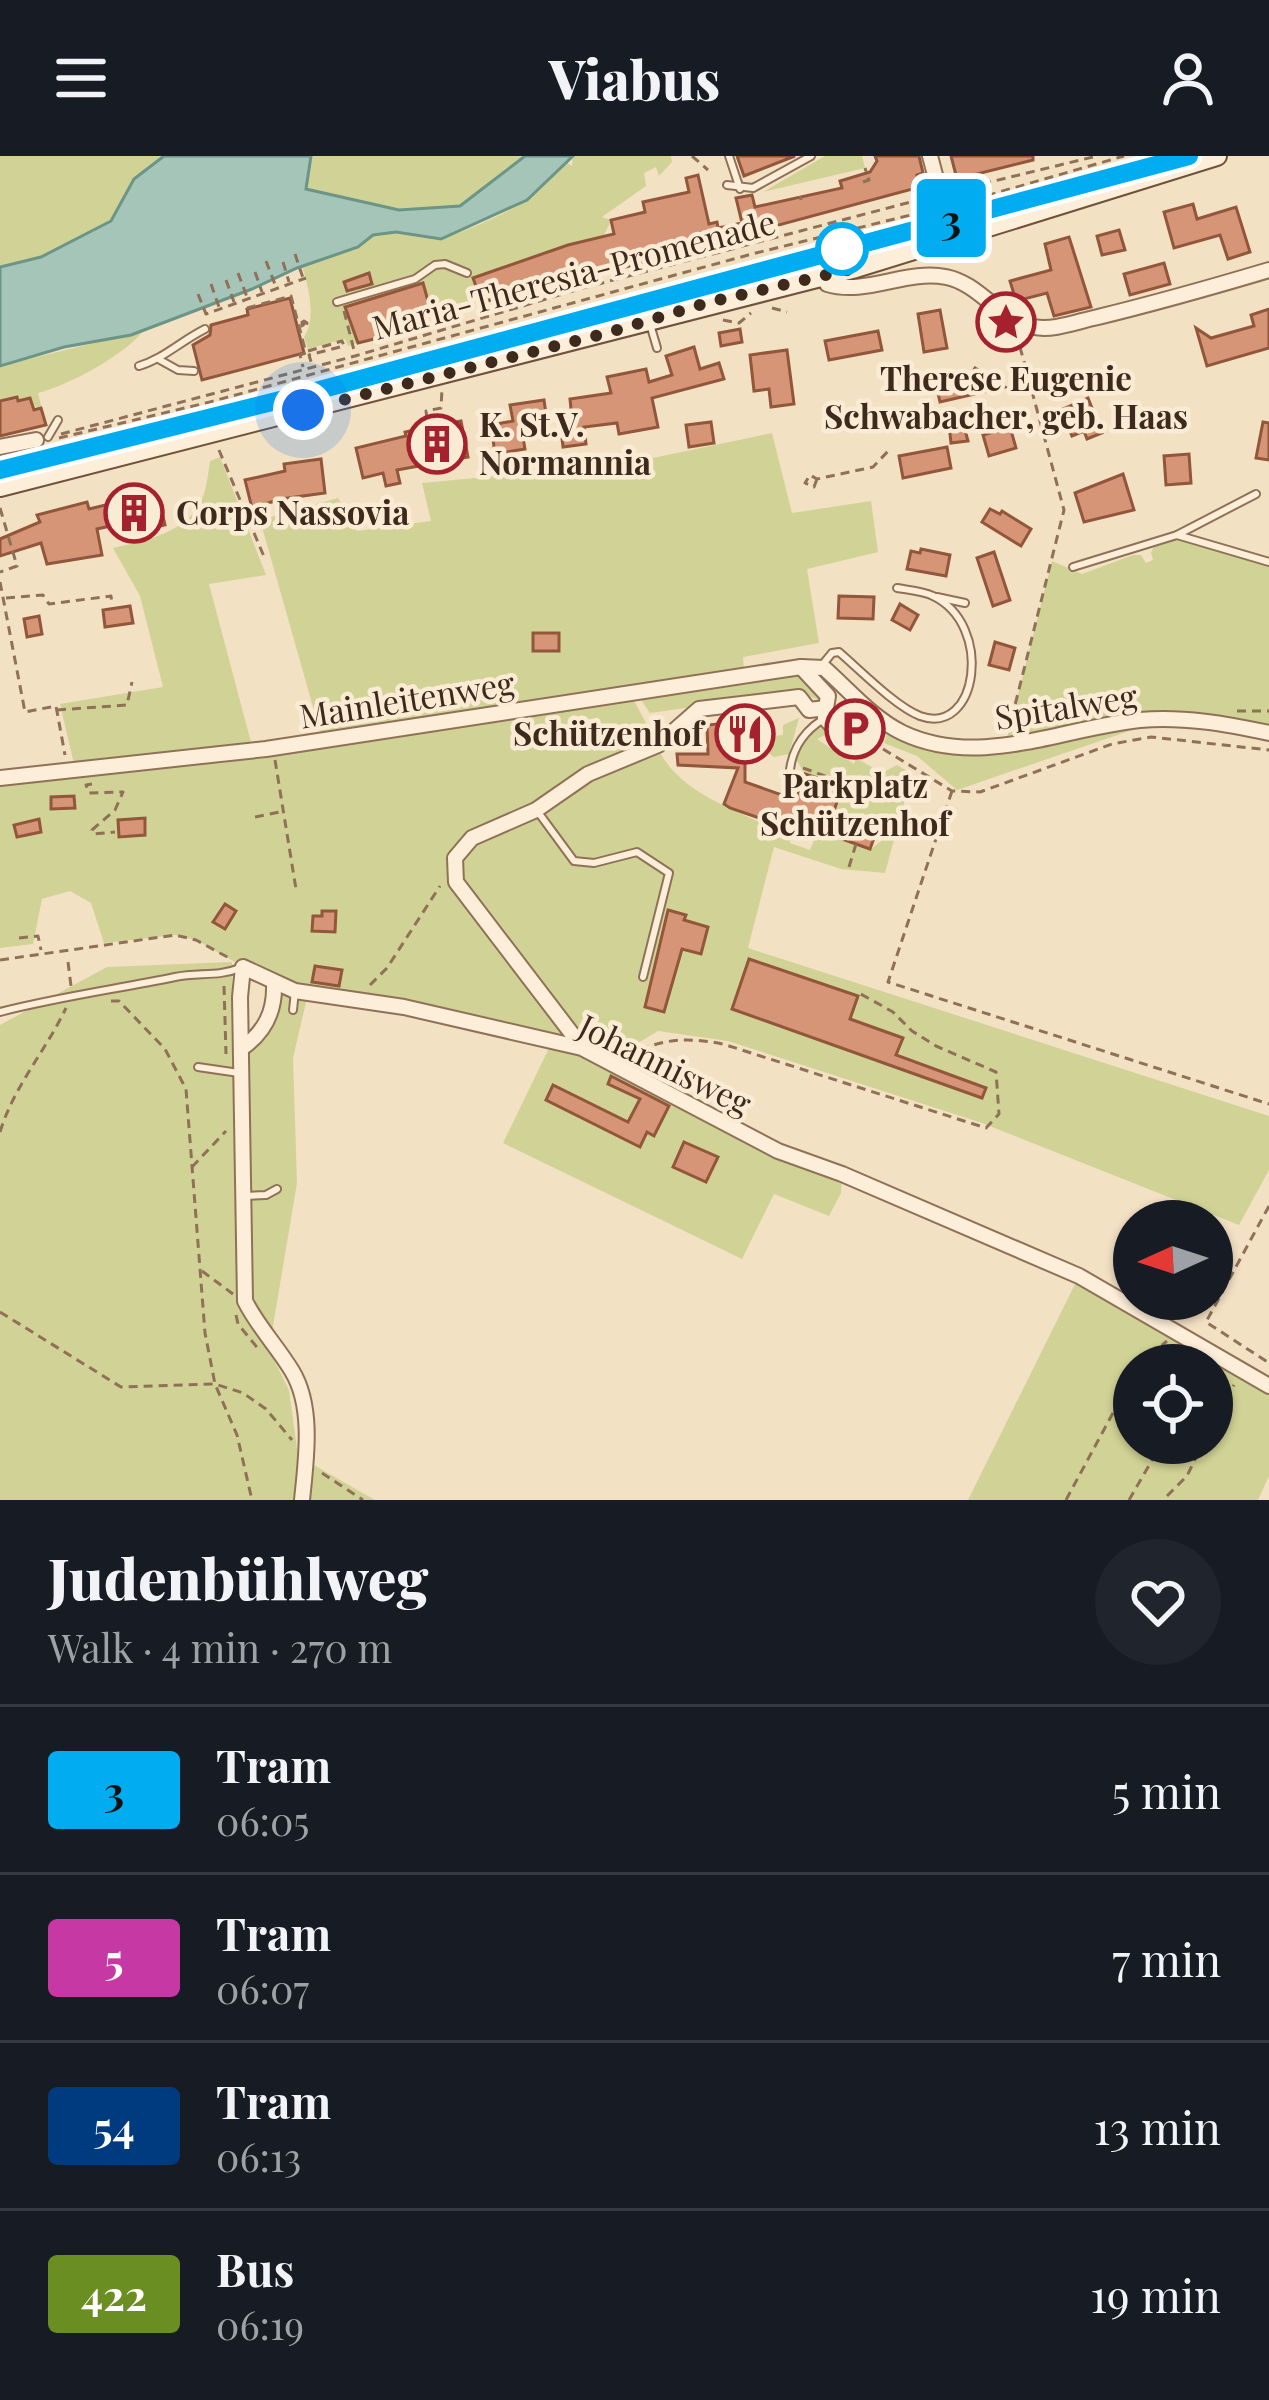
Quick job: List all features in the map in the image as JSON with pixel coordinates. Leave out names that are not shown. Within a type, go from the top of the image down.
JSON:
[{"type":"main road","points":[[0,487],[824,277],[1217,156]]},
{"type":"street","points":[[930,156],[952,239]]},
{"type":"street","points":[[824,277],[826,284],[842,287],[949,278],[971,288],[1012,320],[1054,327],[1269,270]]},
{"type":"street","points":[[0,447],[42,439]]},
{"type":"street","points":[[801,667],[828,696],[826,713]]},
{"type":"street","name":"Spitalweg","points":[[823,667],[882,722],[907,735],[956,748],[1005,746],[1141,720],[1222,723],[1269,733]]},
{"type":"street","name":"Mainleitenweg","points":[[0,778],[266,749],[823,667]]},
{"type":"street","points":[[582,1048],[462,892],[454,865],[458,850],[472,838],[536,810],[588,774],[658,745],[699,709],[799,697],[809,710],[826,713],[848,742],[860,748],[874,739],[882,722]]},
{"type":"street","points":[[243,967],[244,1301],[256,1325],[294,1373],[307,1435],[302,1500]]},
{"type":"street","name":"Johannisweg","points":[[243,967],[295,991],[404,1007],[582,1048],[778,1151],[1079,1276],[1269,1385]]},
{"type":"street","points":[[242,1048],[269,1018],[274,984]]},
{"type":"lane","points":[[729,156],[740,189]]},
{"type":"lane","points":[[727,185],[753,188],[811,156]]},
{"type":"lane","points":[[339,302],[416,279],[435,265],[467,273]]},
{"type":"lane","points":[[649,320],[657,348]]},
{"type":"lane","points":[[139,366],[160,360],[173,345],[205,329]]},
{"type":"lane","points":[[160,360],[178,370],[194,371]]},
{"type":"lane","points":[[42,439],[58,420]]},
{"type":"lane","points":[[1073,567],[1177,536],[1256,494]]},
{"type":"lane","points":[[1177,536],[1269,562]]},
{"type":"lane","points":[[897,587],[965,603]]},
{"type":"lane","name":"Mainleitenweg","points":[[823,667],[832,653],[839,652],[921,716],[953,711],[968,691],[972,644],[962,621],[933,596]]},
{"type":"lane","points":[[789,782],[789,763],[806,730],[826,713]]},
{"type":"lane","points":[[536,810],[574,861],[595,863],[637,852],[669,873],[644,977]]},
{"type":"lane","points":[[0,1012],[72,994],[188,975],[224,975],[243,967]]},
{"type":"lane","points":[[188,975],[189,988]]},
{"type":"lane","points":[[293,1010],[295,991]]},
{"type":"lane","points":[[198,1067],[242,1074]]},
{"type":"lane","points":[[244,1196],[277,1190]]},
{"type":"path","points":[[692,156],[708,170]]},
{"type":"path","name":"Maria-Theresia-Promenade","points":[[42,439],[148,418],[1097,156]]},
{"type":"path","name":"Maria-Theresia-Promenade","points":[[42,439],[857,216],[941,200],[979,200],[1124,156]]},
{"type":"path","points":[[863,182],[869,180],[866,168]]},
{"type":"path","points":[[854,203],[857,216]]},
{"type":"path","points":[[198,294],[206,314],[305,279],[295,254]]},
{"type":"path","points":[[266,261],[276,289]]},
{"type":"path","points":[[283,262],[290,284]]},
{"type":"path","points":[[255,272],[262,294]]},
{"type":"path","points":[[238,273],[248,299]]},
{"type":"path","points":[[226,280],[234,304]]},
{"type":"path","points":[[211,284],[220,309]]},
{"type":"path","points":[[247,308],[291,296],[306,351]]},
{"type":"path","points":[[339,302],[355,356]]},
{"type":"path","points":[[722,319],[739,323],[761,309],[787,312]]},
{"type":"path","points":[[1005,746],[1064,510],[1012,320]]},
{"type":"path","points":[[304,369],[300,355],[342,341],[344,346],[309,355],[312,367]]},
{"type":"path","points":[[427,419],[426,411],[441,408],[444,399],[439,376]]},
{"type":"path","points":[[817,479],[873,467],[891,448]]},
{"type":"path","points":[[220,452],[265,560]]},
{"type":"path","points":[[0,508],[17,566],[0,572]]},
{"type":"path","points":[[0,582],[25,712],[56,706],[67,763]]},
{"type":"path","points":[[5,598],[44,595],[49,604],[111,596],[112,604]]},
{"type":"path","points":[[57,710],[127,705],[131,682]]},
{"type":"path","points":[[874,739],[884,750],[952,791],[980,792],[1112,744],[1151,737],[1269,750]]},
{"type":"path","points":[[275,756],[296,889]]},
{"type":"path","points":[[789,763],[845,783],[865,807]]},
{"type":"path","points":[[103,781],[86,785],[89,793],[123,793],[116,810],[92,830],[94,835],[115,832]]},
{"type":"path","points":[[952,791],[888,982],[1269,1104]]},
{"type":"path","points":[[254,817],[281,812]]},
{"type":"path","points":[[849,867],[856,844]]},
{"type":"path","points":[[360,994],[387,968],[454,865]]},
{"type":"path","points":[[0,960],[176,935],[196,940],[243,967]]},
{"type":"path","points":[[19,938],[38,936],[42,952]]},
{"type":"path","points":[[0,1132],[10,1097],[52,1037],[72,994],[68,962]]},
{"type":"path","points":[[615,1064],[662,1041],[690,1038],[742,1050],[986,1128],[999,1114],[996,1072],[936,1046],[893,1012],[859,993]]},
{"type":"path","points":[[98,1000],[119,1001],[165,1048],[186,1089],[205,1333],[215,1384],[237,1435],[252,1500]]},
{"type":"path","points":[[192,1168],[232,1125]]},
{"type":"path","points":[[1269,1206],[1206,1322],[1269,1363]]},
{"type":"path","points":[[200,1269],[230,1292]]},
{"type":"path","points":[[0,1312],[121,1388],[215,1384],[243,1393],[266,1408],[292,1440]]},
{"type":"path","points":[[1162,1344],[1177,1331]]},
{"type":"path","points":[[1233,1389],[1241,1380]]},
{"type":"path","points":[[1066,1500],[1113,1412]]},
{"type":"path","points":[[306,1462],[363,1500]]},
{"type":"path","points":[[1129,1500],[1150,1464]]},
{"type":"path","points":[[1167,1496],[1186,1476],[1189,1464]]},
{"type":"green space","points":[[0,156],[164,156],[134,179],[111,221],[41,257],[0,267]]},
{"type":"green space","points":[[311,156],[525,156],[460,206],[399,210],[305,188]]},
{"type":"green space","points":[[573,156],[671,156],[672,162],[659,176],[656,167],[644,173],[646,186],[602,217],[611,220],[603,237],[572,270],[564,274],[556,251],[474,278],[481,300],[444,307],[432,315],[423,284],[345,306],[358,343],[348,346],[345,339],[308,349],[304,337],[310,302],[302,266],[386,233],[438,238],[469,229],[525,201],[566,162],[572,166]]},
{"type":"green space","points":[[825,156],[862,156],[865,168],[763,192]]},
{"type":"green space","points":[[143,331],[95,368],[38,393],[46,425],[30,398],[19,404],[16,397],[0,401],[0,366]]},
{"type":"green space","points":[[772,433],[792,513],[871,501],[878,552],[807,569],[819,643],[743,657],[744,669],[321,735],[260,520],[338,498],[357,531],[431,521],[422,483],[624,464]]},
{"type":"green space","points":[[220,457],[266,575],[209,584],[252,746],[74,764],[60,704],[163,687],[140,596],[113,548],[164,533],[187,520],[202,499],[210,461]]},
{"type":"green space","points":[[1177,535],[1269,562],[1269,733],[1222,723],[1132,726],[1135,729],[957,790],[917,756],[884,743],[888,730],[1005,746],[1052,561],[1082,574],[1133,555],[1141,555],[1146,563],[1153,560],[1156,541]]},
{"type":"green space","points":[[796,671],[825,703],[800,692],[650,713],[637,694]]},
{"type":"green space","points":[[632,697],[658,745],[472,838],[454,873],[582,1048],[778,1151],[842,1174],[841,1193],[829,1216],[774,1194],[742,1259],[503,1143],[550,1046],[404,1013],[307,998],[293,1058],[297,1183],[269,1350],[289,1390],[298,1456],[375,1500],[0,1500],[0,1025],[107,967],[232,962],[239,1123],[242,1048],[257,1036],[274,984],[196,940],[175,935],[104,943],[91,903],[70,891],[42,899],[33,944],[0,948],[0,785]]},
{"type":"green space","points":[[799,718],[789,754],[774,757],[765,751],[773,747],[775,736],[783,735],[783,725]]},
{"type":"green space","points":[[818,723],[827,734],[817,739],[854,764],[856,758],[882,773],[897,765],[909,772],[908,789],[885,873],[841,869],[774,847],[748,948],[1269,1116],[1269,1170],[1239,1225],[1233,1223],[1233,1200],[1176,1200],[982,1123],[728,1041],[658,1031],[615,1057],[587,1041],[463,881],[460,865],[474,843],[659,751],[702,794],[810,850],[821,824],[829,826],[842,787],[805,774],[797,761],[789,763],[806,730]],"holes":[[[850,817],[893,825],[889,835],[871,849],[842,838]]]},
{"type":"green space","points":[[1079,1276],[1113,1296],[1113,1320],[1155,1320],[1196,1344],[1113,1344],[1113,1464],[1233,1464],[1233,1365],[1269,1386],[1269,1476],[1258,1500],[968,1500]]},
{"type":"shaded area","points":[[164,156],[311,156],[306,189],[399,210],[460,206],[525,156],[573,156],[527,200],[441,239],[396,232],[373,235],[358,247],[131,335],[64,347],[0,366],[0,267],[41,257],[111,221],[134,179]]},
{"type":"building","points":[[737,156],[795,156],[744,176]]},
{"type":"building","points":[[875,156],[919,156],[920,187],[745,234],[747,240],[580,277],[578,269],[482,303],[473,278],[614,234],[611,220],[645,212],[643,202],[689,192],[686,178],[698,175],[709,224],[717,222],[718,228],[742,223],[736,198],[752,195],[755,207],[842,188],[840,181],[870,172]]},
{"type":"building","points":[[951,156],[1033,156],[1033,160],[957,179]]},
{"type":"building","points":[[1193,204],[1197,219],[1236,207],[1250,252],[1228,259],[1220,235],[1174,248],[1164,212]]},
{"type":"building","points":[[1119,230],[1125,250],[1102,255],[1097,236]]},
{"type":"building","points":[[1069,237],[1091,307],[1054,316],[1047,293],[1016,301],[1010,281],[1051,270],[1045,244]]},
{"type":"building","points":[[1164,263],[1170,284],[1130,295],[1124,274]]},
{"type":"building","points":[[369,273],[372,284],[347,291],[344,282]]},
{"type":"building","points":[[423,283],[432,315],[393,326],[395,334],[358,343],[345,307]]},
{"type":"building","points":[[290,298],[304,353],[202,380],[193,345],[210,335],[211,325]]},
{"type":"building","points":[[1269,309],[1269,348],[1207,366],[1196,328],[1211,338],[1254,326],[1251,315]]},
{"type":"building","points":[[940,310],[947,348],[924,352],[918,314]]},
{"type":"building","points":[[740,329],[742,342],[721,346],[719,333]]},
{"type":"building","points":[[878,331],[882,350],[829,360],[825,341]]},
{"type":"building","points":[[694,347],[700,369],[719,363],[724,379],[652,398],[658,427],[619,434],[617,423],[584,427],[586,444],[563,447],[561,430],[573,428],[570,399],[611,393],[607,377],[646,369],[649,382],[672,375],[666,356]]},
{"type":"building","points":[[787,350],[794,404],[771,407],[769,389],[754,391],[750,355]]},
{"type":"building","points":[[975,368],[1005,387],[940,402],[937,389],[945,376],[953,382],[969,378]]},
{"type":"building","points":[[17,397],[18,401],[30,398],[34,410],[41,408],[46,425],[0,436],[0,401]]},
{"type":"building","points":[[1088,398],[1102,433],[1087,439],[1084,431],[1072,436],[1061,410]]},
{"type":"building","points":[[544,400],[548,428],[522,432],[525,449],[495,454],[491,425],[513,421],[510,405]]},
{"type":"building","points":[[434,418],[435,426],[461,421],[468,457],[397,470],[400,483],[386,486],[383,473],[363,478],[356,448],[406,436],[405,432],[422,428],[421,420]]},
{"type":"building","points":[[962,419],[968,441],[951,443],[949,425]]},
{"type":"building","points":[[711,422],[714,443],[689,447],[686,425]]},
{"type":"building","points":[[1263,422],[1269,423],[1269,460],[1256,458]]},
{"type":"building","points":[[1010,427],[1016,448],[989,456],[983,435]]},
{"type":"building","points":[[947,447],[951,468],[903,478],[899,456]]},
{"type":"building","points":[[1189,454],[1191,483],[1166,485],[1164,456]]},
{"type":"building","points":[[321,459],[325,493],[252,508],[245,480],[285,471],[284,464]]},
{"type":"building","points":[[1123,474],[1134,510],[1084,522],[1075,493]]},
{"type":"building","points":[[139,497],[141,503],[159,499],[165,525],[144,530],[143,524],[134,526],[133,521],[97,529],[102,555],[47,564],[41,543],[0,556],[0,539],[40,522],[37,515],[87,502],[89,509]]},
{"type":"building","points":[[990,509],[1031,529],[1021,546],[982,522]]},
{"type":"building","points":[[921,549],[950,555],[946,576],[907,569],[911,551],[920,553]]},
{"type":"building","points":[[994,552],[1010,600],[993,606],[977,558]]},
{"type":"building","points":[[839,596],[874,597],[873,619],[838,618]]},
{"type":"building","points":[[900,604],[918,615],[910,630],[892,620]]},
{"type":"building","points":[[130,606],[133,623],[105,627],[103,610]]},
{"type":"building","points":[[39,616],[42,634],[27,637],[24,619]]},
{"type":"building","points":[[533,633],[559,633],[559,651],[533,651]]},
{"type":"building","points":[[995,642],[1015,648],[1009,670],[989,665]]},
{"type":"building","points":[[762,720],[764,748],[750,749],[750,755],[745,755],[745,782],[796,800],[805,774],[842,786],[834,811],[878,827],[870,849],[842,839],[844,832],[821,824],[819,830],[796,823],[794,830],[730,808],[724,804],[738,768],[678,765],[677,754],[708,754],[707,725]]},
{"type":"building","points":[[74,796],[75,808],[51,809],[51,797]]},
{"type":"building","points":[[145,818],[145,835],[119,837],[118,820]]},
{"type":"building","points":[[39,819],[41,832],[17,837],[14,825]]},
{"type":"building","points":[[225,904],[236,911],[225,929],[213,922]]},
{"type":"building","points":[[668,910],[708,927],[701,954],[682,949],[664,1012],[645,1007]]},
{"type":"building","points":[[322,911],[336,911],[335,932],[312,931],[313,916],[322,916]]},
{"type":"building","points":[[749,959],[858,996],[850,1019],[903,1038],[896,1055],[986,1088],[982,1098],[732,1009]]},
{"type":"building","points":[[315,966],[342,970],[339,986],[312,982]]},
{"type":"building","points":[[611,1076],[669,1106],[654,1136],[647,1132],[640,1147],[546,1100],[553,1085],[628,1122],[640,1099],[608,1084]]},
{"type":"building","points":[[684,1142],[718,1157],[706,1182],[673,1167]]},
{"type":"tram line","points":[[0,470],[312,392],[1189,156]]},
{"type":"tram line","name":"3","points":[[0,470],[312,392],[1189,156]]},
{"type":"place","name":"Therese Eugenie Schwabacher, geb. Haas","points":[[1006,322]]},
{"type":"place","name":"K. St.V. Normannia","points":[[437,444]]},
{"type":"place","name":"Corps Nassovia","points":[[134,513]]},
{"type":"place","name":"Parkplatz Schützenhof","points":[[855,729]]},
{"type":"place","name":"Schützenhof","points":[[745,734]]},
{"type":"route","points":[[303,410],[856,268],[842,249]]}]
